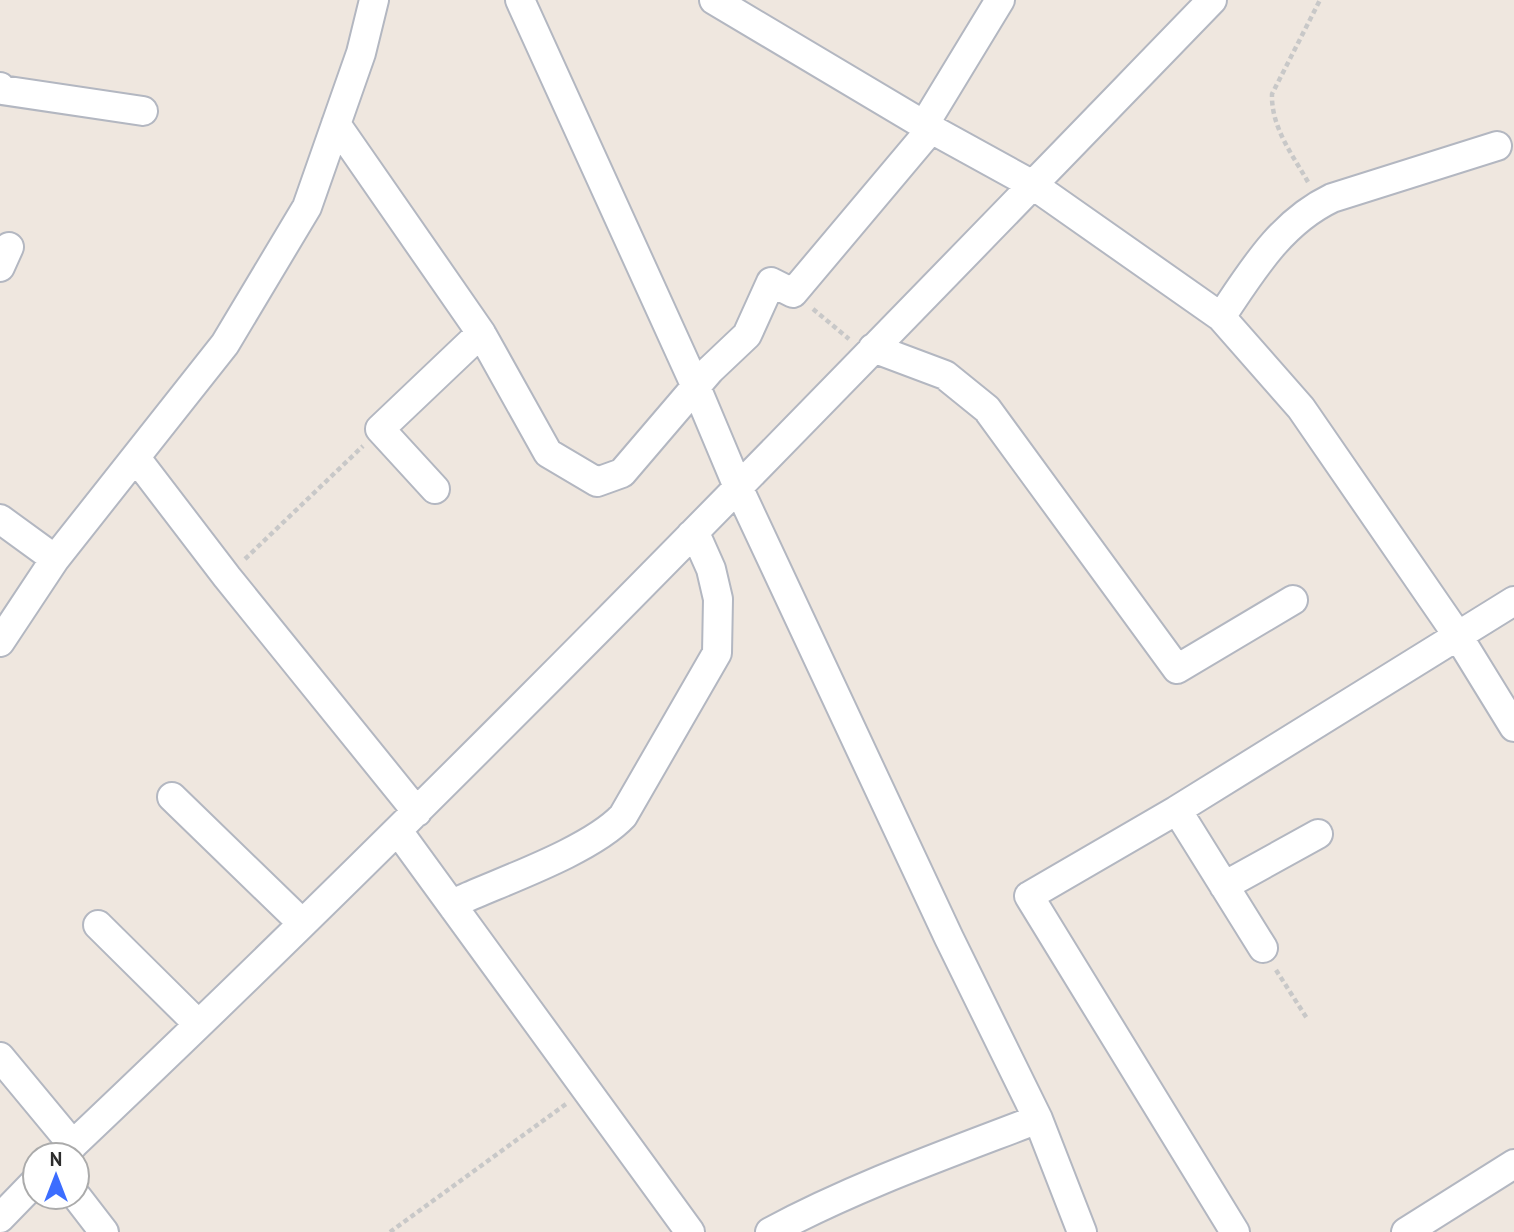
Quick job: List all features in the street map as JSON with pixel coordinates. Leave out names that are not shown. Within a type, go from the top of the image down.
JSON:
[{"type":"street","points":[[0,642],[55,559],[225,344],[307,207],[361,53],[374,0]]},
{"type":"street","points":[[520,0],[696,387],[738,487],[949,938],[1038,1119],[1082,1232]]},
{"type":"street","points":[[714,0],[928,127],[1033,185],[1221,317],[1301,408],[1458,636],[1514,727]]},
{"type":"street","points":[[336,124],[481,333],[548,453],[597,482],[622,473],[696,387],[747,335],[771,282],[793,293],[928,127],[1000,0]]},
{"type":"street","points":[[76,1141],[407,822],[1212,0]]},
{"type":"street","points":[[0,87],[2,90],[143,111]]},
{"type":"street","points":[[1221,317],[1264,254],[1294,222],[1320,203],[1497,146]]},
{"type":"street","points":[[435,489],[380,429],[481,333]]},
{"type":"street","points":[[870,351],[946,375],[987,409],[1177,669],[1293,600]]},
{"type":"street","points":[[136,458],[407,822],[454,908],[691,1232]]},
{"type":"street","points":[[0,519],[55,559]]},
{"type":"street","points":[[454,908],[463,899],[564,855],[614,826],[623,816],[717,653],[718,599],[711,569],[699,542],[691,535]]},
{"type":"street","points":[[1235,1232],[1029,896],[1177,810],[1514,601]]},
{"type":"street","points":[[172,797],[302,923]]},
{"type":"street","points":[[1177,810],[1263,948]]},
{"type":"street","points":[[1224,886],[1318,834]]},
{"type":"street","points":[[98,925],[198,1024]]},
{"type":"street","points":[[0,1057],[61,1141]]},
{"type":"street","points":[[771,1232],[812,1210],[905,1170],[1038,1119]]},
{"type":"street","points":[[1406,1232],[1514,1164]]},
{"type":"street","points":[[0,1217],[21,1196]]},
{"type":"street","points":[[88,1211],[104,1232]]},
{"type":"path","points":[[1320,0],[1272,94],[1272,110],[1279,130],[1320,203]]},
{"type":"path","points":[[793,293],[870,351]]},
{"type":"path","points":[[227,577],[380,429]]},
{"type":"path","points":[[1263,948],[1308,1020]]},
{"type":"path","points":[[390,1232],[586,1090]]}]
